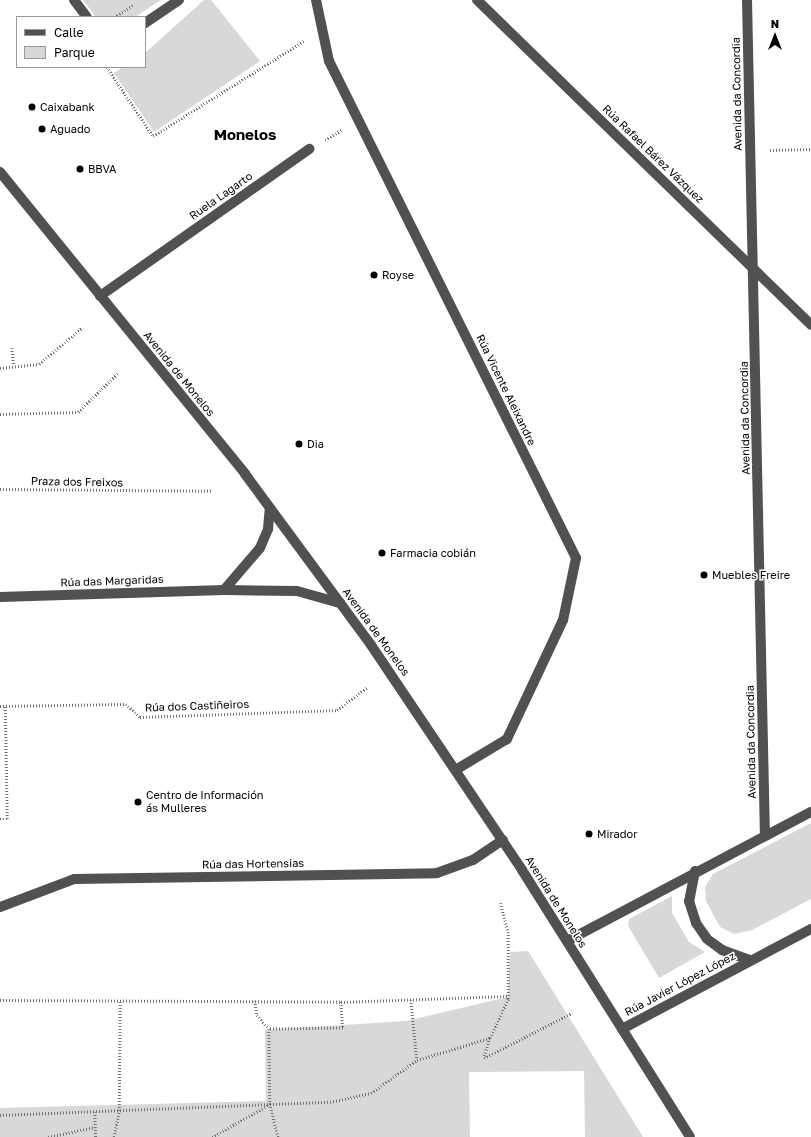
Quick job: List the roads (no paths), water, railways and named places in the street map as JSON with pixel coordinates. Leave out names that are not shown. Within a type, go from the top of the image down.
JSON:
[{"type":"street","points":[[74,0],[86,16]]},
{"type":"street","points":[[146,22],[178,0]]},
{"type":"street","name":"Rúa Vicente Aleixandre","points":[[316,0],[329,61],[576,558],[563,620],[507,739],[457,769]]},
{"type":"street","name":"Rúa Rafael Bárez Vázquez","points":[[477,0],[811,326]]},
{"type":"street","name":"Avenida da Concordia","points":[[747,0],[755,271],[765,835]]},
{"type":"street","name":"Ruela Lagarto","points":[[100,296],[309,149]]},
{"type":"street","name":"Avenida de Monelos","points":[[0,172],[270,508],[340,603],[457,769],[689,1137]]},
{"type":"street","points":[[224,590],[260,548],[268,529],[270,508]]},
{"type":"street","name":"Rúa das Margaridas","points":[[0,597],[224,590],[297,591],[340,603]]},
{"type":"street","points":[[566,941],[695,871],[811,812]]},
{"type":"street","name":"Rúa das Hortensias","points":[[0,907],[74,879],[437,873],[473,860],[503,840]]},
{"type":"street","name":"Rúa Javier López López","points":[[695,871],[690,901],[696,923],[707,938],[722,950],[750,960]]},
{"type":"street","name":"Rúa Javier López López","points":[[622,1029],[811,929]]},
{"type":"place","name":"Caixabank","points":[[32,107]]},
{"type":"place","name":"Aguado","points":[[42,129]]},
{"type":"place","name":"BBVA","points":[[80,169]]},
{"type":"place","name":"Royse","points":[[374,275]]},
{"type":"place","name":"Dia","points":[[299,444]]},
{"type":"place","name":"Farmacia cobián","points":[[382,553]]},
{"type":"place","name":"Muebles Freire","points":[[704,575]]},
{"type":"place","name":"Centro de Información ás Mulleres","points":[[138,802]]},
{"type":"place","name":"Mirador","points":[[589,834]]},
{"type":"district","name":"Monelos","points":[[245,135]]}]
